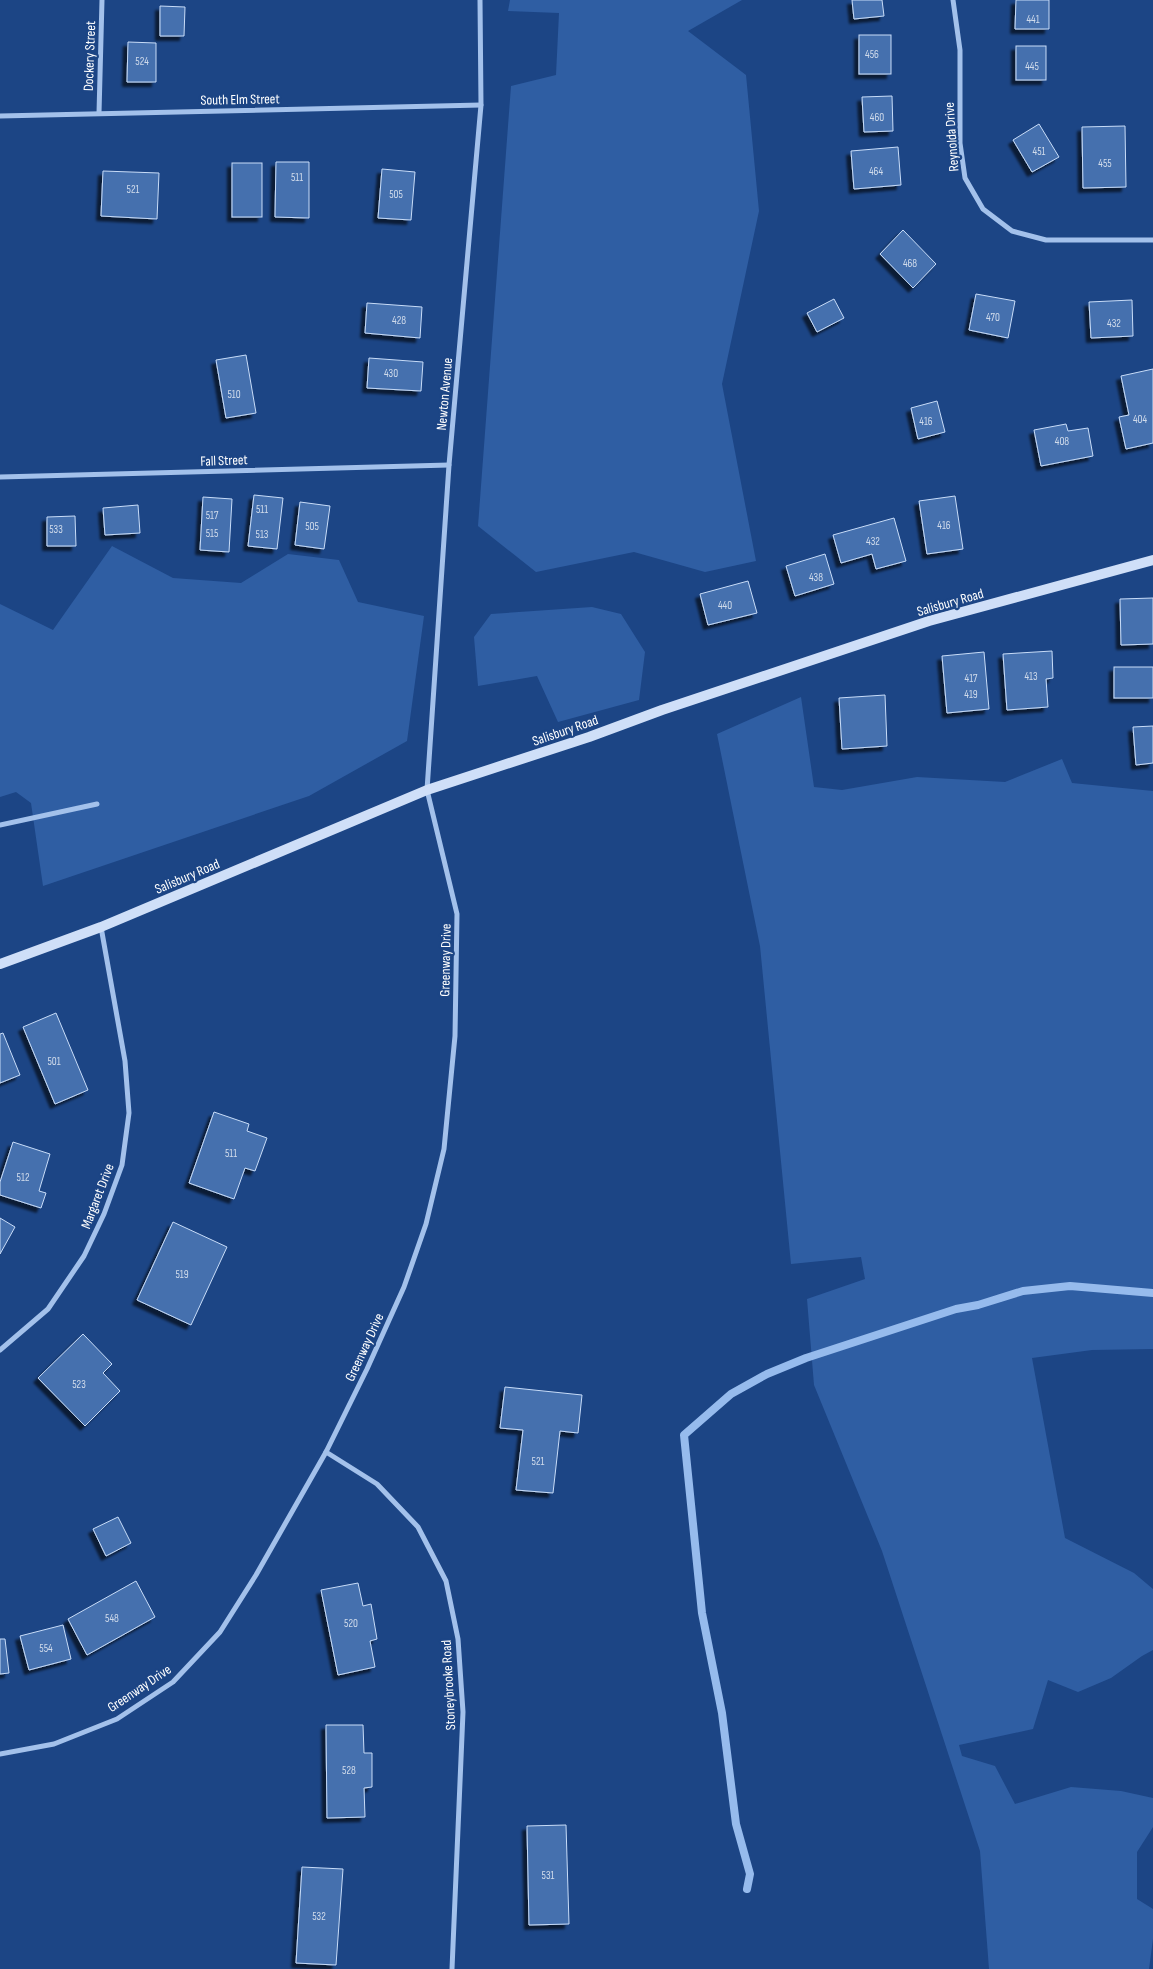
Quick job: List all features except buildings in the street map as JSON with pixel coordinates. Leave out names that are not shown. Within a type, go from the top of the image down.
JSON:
[{"type":"street","name":"Dockery Street","points":[[99,113],[102,0]]},
{"type":"street","name":"Newton Avenue","points":[[427,790],[449,465],[480,105],[480,0]]},
{"type":"street","name":"Reynolda Drive","points":[[953,0],[960,50],[960,144],[966,178],[983,209],[1012,231],[1046,240],[1153,240]]},
{"type":"street","name":"South Elm Street","points":[[0,116],[480,105]]},
{"type":"street","name":"Fall Street","points":[[0,477],[449,465]]},
{"type":"street","name":"Salisbury Road","points":[[0,964],[101,927],[427,790],[589,738],[662,710],[929,621],[1153,560]]},
{"type":"street","name":"Greenway Drive","points":[[0,1754],[54,1744],[117,1719],[173,1682],[220,1632],[256,1575],[326,1452],[367,1369],[404,1287],[426,1224],[444,1150],[455,1036],[457,914],[427,790]]},
{"type":"street","points":[[0,825],[97,804]]},
{"type":"street","name":"Margaret Drive","points":[[0,1350],[48,1309],[84,1256],[104,1214],[122,1165],[129,1113],[125,1060],[101,927]]},
{"type":"street","name":"Stoneybrooke Road","points":[[326,1452],[377,1484],[418,1527],[446,1580],[458,1639],[463,1712],[452,1969]]},
{"type":"shaded area","points":[[510,0],[742,0],[688,31],[746,75],[759,211],[722,384],[756,561],[705,572],[634,552],[536,572],[478,526],[511,86],[556,75],[559,13],[508,11]]},
{"type":"shaded area","points":[[112,546],[173,578],[241,583],[288,554],[339,560],[358,602],[424,616],[407,741],[309,796],[43,886],[31,803],[16,792],[0,797],[0,604],[53,630]]},
{"type":"shaded area","points":[[592,607],[621,614],[645,652],[639,700],[558,722],[537,676],[478,686],[474,637],[491,614]]},
{"type":"shaded area","points":[[801,697],[814,787],[842,790],[917,777],[1005,782],[1062,759],[1072,783],[1153,791],[1153,1349],[1092,1350],[1032,1358],[1065,1538],[1134,1573],[1153,1589],[1153,1650],[1111,1678],[1078,1692],[1048,1680],[1033,1729],[959,1745],[962,1756],[995,1766],[1015,1804],[1071,1787],[1121,1791],[1153,1798],[1153,1827],[1137,1852],[1137,1899],[1153,1909],[1153,1939],[1149,1969],[989,1969],[980,1851],[882,1551],[814,1385],[807,1299],[865,1279],[861,1257],[791,1264],[760,946],[717,734]]},
{"type":"waterway","points":[[747,1889],[750,1874],[736,1824],[722,1713],[702,1613],[684,1435],[731,1394],[767,1374],[806,1358],[956,1309],[978,1305],[1023,1291],[1070,1286],[1153,1293]]}]
